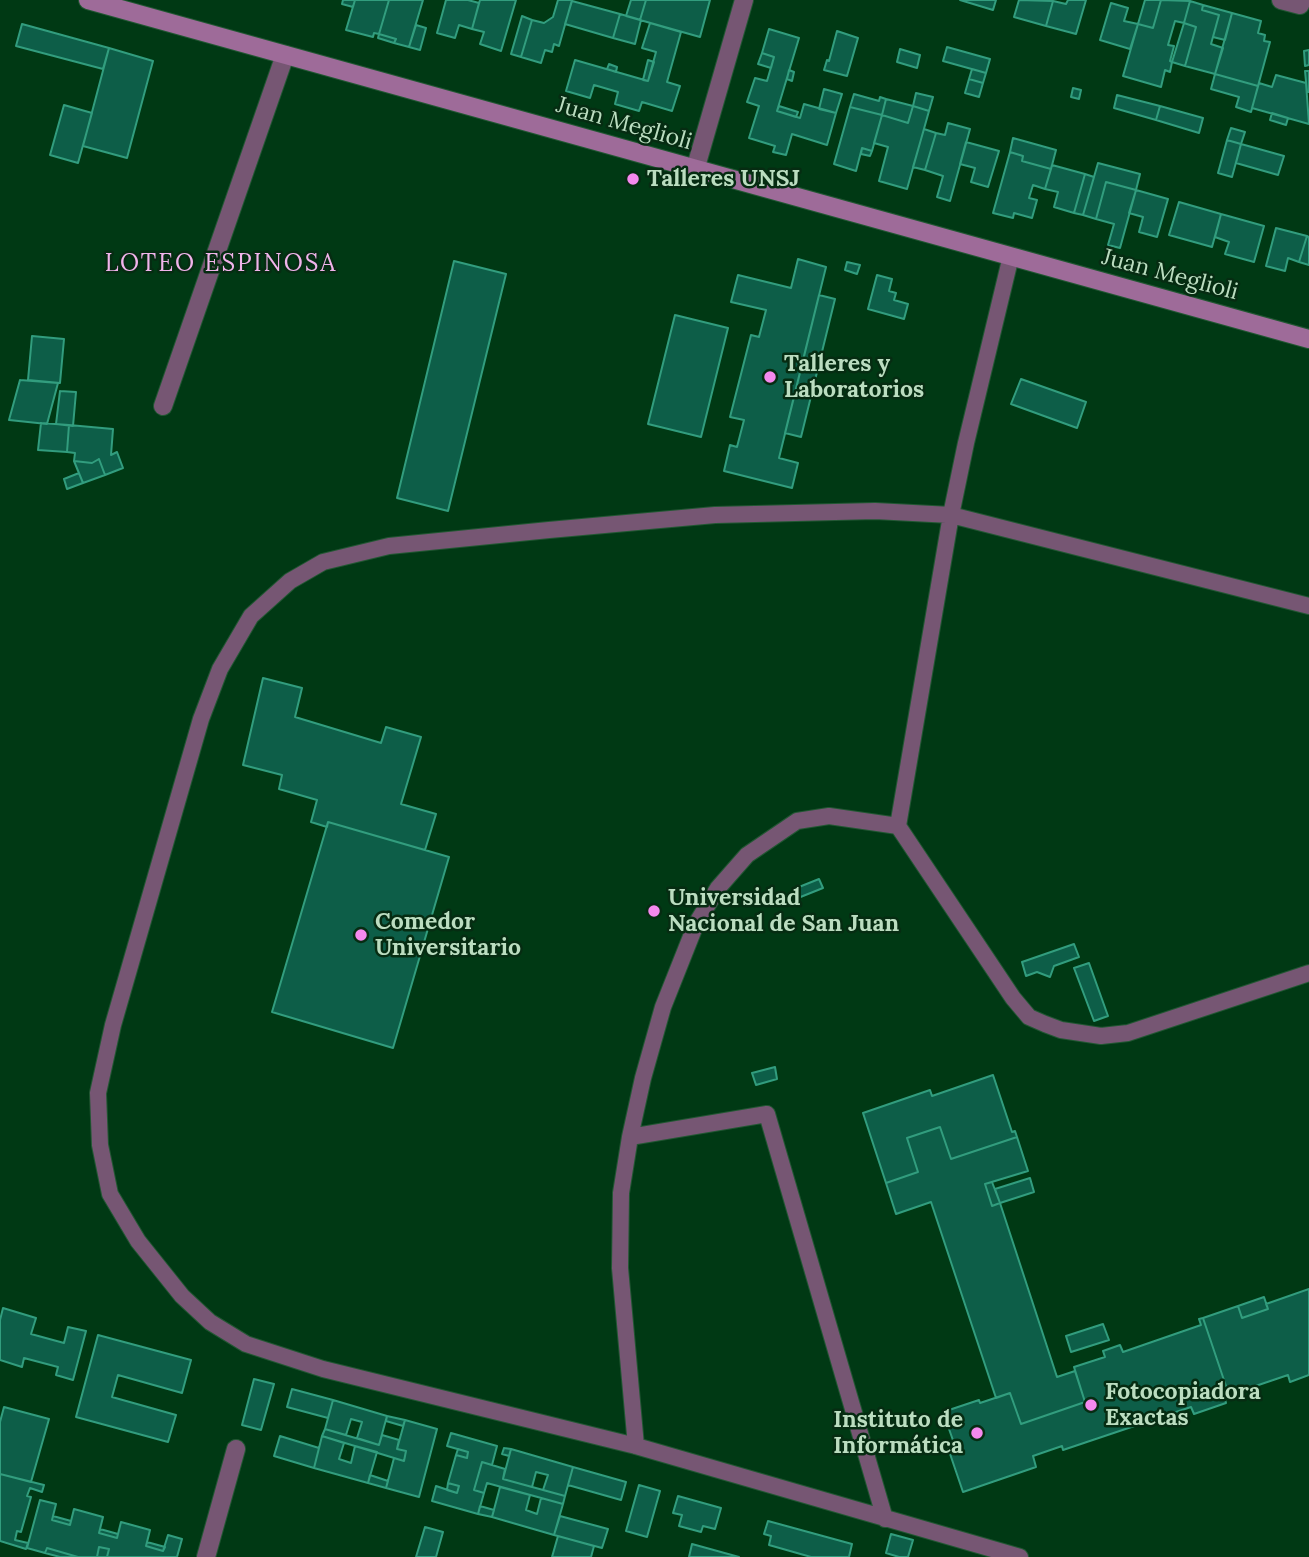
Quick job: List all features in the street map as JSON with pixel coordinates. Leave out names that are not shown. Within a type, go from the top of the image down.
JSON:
[{"type":"main road","name":"Juan Meglioli","points":[[88,0],[1309,339]]},
{"type":"street","points":[[695,170],[744,0]]},
{"type":"street","points":[[1281,0],[1300,5],[1302,0]]},
{"type":"street","points":[[163,406],[285,55]]},
{"type":"street","points":[[206,1557],[236,1449]]},
{"type":"lane","points":[[1011,256],[951,515],[898,826],[1013,998],[1029,1017],[1061,1030],[1101,1036],[1128,1033],[1309,973]]},
{"type":"lane","points":[[1020,1557],[636,1446],[323,1369],[246,1344],[210,1322],[182,1296],[138,1241],[110,1194],[100,1145],[98,1093],[113,1025],[201,719],[220,668],[251,616],[290,581],[323,562],[389,546],[703,516],[875,511],[951,515],[1309,606]]},
{"type":"lane","points":[[636,1446],[620,1268],[621,1193],[643,1077],[663,1007],[696,923],[718,888],[747,855],[797,821],[829,816],[898,826]]},
{"type":"lane","points":[[630,1137],[767,1114],[885,1519]]},
{"type":"building","points":[[343,0],[355,0],[353,7],[342,4]]},
{"type":"building","points":[[355,0],[389,0],[379,34],[374,33],[373,37],[346,30]]},
{"type":"building","points":[[389,0],[423,0],[409,47],[394,43],[396,39],[379,34]]},
{"type":"building","points":[[446,0],[479,3],[472,29],[459,25],[455,38],[437,33]]},
{"type":"building","points":[[480,0],[516,0],[501,51],[480,44],[484,32],[472,29]]},
{"type":"building","points":[[558,0],[572,0],[559,46],[554,44],[552,52],[545,50],[541,63],[521,57],[532,20],[544,23],[553,17]]},
{"type":"building","points":[[631,0],[646,0],[640,20],[626,16]]},
{"type":"building","points":[[646,0],[710,0],[700,37],[640,20]]},
{"type":"building","points":[[960,0],[996,0],[993,10]]},
{"type":"building","points":[[1019,0],[1053,1],[1046,26],[1014,17]]},
{"type":"building","points":[[1068,0],[1086,0],[1076,34],[1046,26],[1053,1],[1066,4]]},
{"type":"building","points":[[1145,0],[1161,0],[1153,28],[1138,24]]},
{"type":"building","points":[[1161,0],[1190,1],[1184,23],[1175,21],[1168,45],[1174,46],[1170,72],[1165,70],[1161,87],[1123,76],[1138,24],[1153,28]]},
{"type":"building","points":[[572,1],[620,14],[613,38],[565,24]]},
{"type":"building","points":[[1190,1],[1203,5],[1202,10],[1219,15],[1211,44],[1223,48],[1215,74],[1185,66],[1196,27],[1184,23]]},
{"type":"building","points":[[1111,3],[1128,8],[1124,21],[1138,24],[1130,49],[1100,40]]},
{"type":"building","points":[[1203,5],[1232,13],[1225,40],[1213,37],[1219,15],[1202,10]]},
{"type":"building","points":[[1232,13],[1261,21],[1258,33],[1265,35],[1264,41],[1270,42],[1258,86],[1215,74]]},
{"type":"building","points":[[620,14],[641,20],[635,44],[613,38]]},
{"type":"building","points":[[522,16],[532,20],[521,57],[511,54]]},
{"type":"building","points":[[650,23],[681,32],[667,82],[680,86],[672,111],[642,102],[639,111],[615,104],[618,92],[594,85],[590,98],[566,91],[575,60],[648,81],[656,52],[642,48]]},
{"type":"building","points":[[1184,23],[1196,27],[1185,66],[1172,62]]},
{"type":"building","points":[[22,24],[109,48],[103,69],[16,46]]},
{"type":"building","points":[[416,25],[426,28],[420,50],[409,47]]},
{"type":"building","points":[[769,29],[799,38],[777,111],[800,118],[804,104],[836,113],[827,145],[792,134],[786,155],[773,152],[775,146],[749,138],[759,106],[747,102],[755,78],[767,81],[774,57],[762,53]]},
{"type":"building","points":[[837,31],[858,38],[847,76],[824,70]]},
{"type":"building","points":[[379,34],[396,39],[394,43],[378,38]]},
{"type":"building","points":[[947,47],[990,59],[986,73],[943,61]]},
{"type":"building","points":[[109,48],[153,61],[127,158],[83,146]]},
{"type":"building","points":[[900,49],[920,55],[917,68],[897,62]]},
{"type":"building","points":[[1309,50],[1309,65],[1305,66],[1304,51]]},
{"type":"building","points":[[762,53],[774,57],[771,68],[758,64]]},
{"type":"building","points":[[648,60],[654,62],[648,81],[643,80]]},
{"type":"building","points":[[609,64],[617,67],[616,72],[607,69]]},
{"type":"building","points":[[972,69],[986,73],[983,83],[969,79]]},
{"type":"building","points":[[789,70],[794,72],[792,81],[787,79]]},
{"type":"building","points":[[1305,71],[1309,71],[1309,92],[1307,92]]},
{"type":"building","points":[[1215,74],[1258,86],[1251,112],[1236,107],[1239,97],[1211,89]]},
{"type":"building","points":[[1276,75],[1306,83],[1309,124],[1252,108],[1259,83],[1272,87]]},
{"type":"building","points":[[969,79],[983,83],[979,97],[965,93]]},
{"type":"building","points":[[1073,88],[1081,90],[1079,99],[1071,97]]},
{"type":"building","points":[[824,89],[842,94],[836,113],[819,109]]},
{"type":"building","points":[[916,93],[933,97],[929,111],[913,106]]},
{"type":"building","points":[[854,94],[879,101],[880,97],[886,99],[882,115],[850,107]]},
{"type":"building","points":[[1117,95],[1160,106],[1156,120],[1114,108]]},
{"type":"building","points":[[886,99],[913,106],[908,123],[882,115]]},
{"type":"building","points":[[64,105],[92,113],[78,163],[50,155]]},
{"type":"building","points":[[779,106],[798,112],[796,117],[777,111]]},
{"type":"building","points":[[913,106],[929,111],[907,189],[879,181],[888,147],[874,143],[882,115],[908,123]]},
{"type":"building","points":[[1160,106],[1203,118],[1199,133],[1156,120]]},
{"type":"building","points":[[850,107],[882,115],[872,151],[862,148],[856,171],[834,164]]},
{"type":"building","points":[[1272,113],[1288,118],[1286,125],[1270,120]]},
{"type":"building","points":[[948,123],[970,129],[950,201],[937,197],[943,176],[925,170],[936,133],[945,135]]},
{"type":"building","points":[[1231,128],[1245,132],[1241,144],[1227,140]]},
{"type":"building","points":[[924,129],[936,133],[925,170],[913,167]]},
{"type":"building","points":[[1013,138],[1056,150],[1051,169],[1022,161],[1023,156],[1010,152]]},
{"type":"building","points":[[1227,140],[1241,144],[1232,177],[1218,173]]},
{"type":"building","points":[[966,142],[999,151],[988,187],[971,182],[975,168],[960,164]]},
{"type":"building","points":[[1241,144],[1284,156],[1278,175],[1236,163]]},
{"type":"building","points":[[862,148],[872,151],[870,156],[861,154]]},
{"type":"building","points":[[1010,152],[1023,156],[1022,161],[1051,169],[1045,189],[1033,185],[1029,198],[1037,200],[1032,218],[1014,213],[1013,218],[993,213]]},
{"type":"building","points":[[1098,163],[1140,174],[1136,190],[1106,182],[1096,219],[1083,215]]},
{"type":"building","points":[[1052,165],[1085,174],[1074,213],[1054,207],[1058,192],[1045,189]]},
{"type":"building","points":[[1085,174],[1094,177],[1083,215],[1074,213]]},
{"type":"building","points":[[1106,182],[1136,190],[1120,248],[1108,245],[1114,224],[1096,219]]},
{"type":"building","points":[[1136,190],[1168,199],[1157,237],[1139,232],[1143,217],[1129,213]]},
{"type":"building","points":[[1179,202],[1221,214],[1212,247],[1169,235]]},
{"type":"building","points":[[1221,214],[1264,226],[1254,262],[1225,254],[1229,242],[1215,237]]},
{"type":"building","points":[[1276,228],[1307,236],[1299,262],[1288,258],[1285,271],[1266,266]]},
{"type":"building","points":[[1307,236],[1309,237],[1309,265],[1299,262]]},
{"type":"building","name":"Talleres y Laboratorios","points":[[798,259],[826,267],[779,458],[798,463],[792,488],[724,471],[730,445],[737,447],[744,420],[730,417],[751,335],[759,337],[766,310],[731,302],[738,275],[791,288]]},
{"type":"building","points":[[454,261],[506,274],[448,511],[397,498]]},
{"type":"building","points":[[847,262],[860,265],[857,274],[845,270]]},
{"type":"building","points":[[877,275],[892,279],[889,291],[896,293],[894,300],[908,304],[904,319],[868,309]]},
{"type":"building","points":[[819,295],[835,299],[801,437],[785,433]]},
{"type":"building","points":[[675,315],[728,328],[701,437],[648,424]]},
{"type":"building","points":[[32,336],[64,339],[60,383],[28,380]]},
{"type":"building","points":[[1021,379],[1086,402],[1077,428],[1011,404]]},
{"type":"building","points":[[20,380],[58,383],[47,424],[9,420]]},
{"type":"building","points":[[60,391],[76,392],[73,426],[56,424]]},
{"type":"building","points":[[41,423],[69,425],[67,452],[38,450]]},
{"type":"building","points":[[69,425],[113,429],[111,455],[117,452],[123,468],[105,475],[99,459],[92,463],[74,461],[75,453],[67,452]]},
{"type":"building","points":[[99,459],[105,475],[83,483],[74,461],[92,463]]},
{"type":"building","points":[[79,473],[83,483],[67,489],[64,479]]},
{"type":"building","points":[[263,678],[302,688],[295,717],[381,743],[386,727],[421,737],[401,804],[436,814],[425,850],[328,822],[327,827],[311,822],[317,800],[279,789],[282,775],[243,765]]},
{"type":"building","name":"Comedor Universitario","points":[[328,822],[449,857],[393,1048],[272,1012]]},
{"type":"building","points":[[819,879],[823,888],[798,898],[794,889]]},
{"type":"building","points":[[1074,944],[1079,957],[1054,966],[1050,977],[1037,972],[1026,976],[1022,962]]},
{"type":"building","points":[[1089,963],[1108,1016],[1094,1021],[1074,968]]},
{"type":"building","points":[[775,1067],[777,1079],[756,1085],[752,1073]]},
{"type":"building","points":[[993,1075],[1012,1132],[1015,1131],[1017,1137],[951,1159],[940,1127],[907,1138],[918,1172],[886,1183],[863,1113],[930,1090],[932,1096]]},
{"type":"building","points":[[940,1127],[951,1159],[1017,1137],[1028,1171],[985,1184],[992,1206],[1000,1203],[1057,1377],[1075,1371],[1085,1402],[1021,1424],[1010,1393],[996,1398],[931,1202],[896,1214],[886,1183],[918,1172],[907,1138]]},
{"type":"building","points":[[1030,1178],[1034,1192],[1000,1203],[995,1189]]},
{"type":"building","points":[[992,1182],[1000,1203],[992,1206],[985,1184]]},
{"type":"building","points":[[1309,1289],[1309,1375],[1290,1382],[1288,1375],[1229,1395],[1203,1318],[1238,1306],[1242,1318],[1268,1309],[1266,1304]]},
{"type":"building","points":[[1264,1297],[1268,1309],[1242,1318],[1238,1306]]},
{"type":"building","points":[[3,1308],[36,1318],[31,1334],[64,1343],[68,1327],[86,1331],[73,1380],[56,1375],[58,1367],[24,1358],[22,1367],[0,1360],[0,1320]]},
{"type":"building","points":[[1203,1318],[1229,1395],[1224,1396],[1226,1403],[1194,1414],[1191,1407],[1063,1450],[1062,1446],[1033,1456],[1036,1467],[963,1492],[948,1448],[955,1446],[943,1412],[1010,1393],[1021,1424],[1085,1402],[1074,1367],[1105,1357],[1103,1351],[1120,1345],[1123,1352],[1201,1325],[1199,1319]]},
{"type":"building","points":[[1103,1324],[1109,1340],[1071,1352],[1066,1336]]},
{"type":"building","points":[[98,1335],[191,1360],[182,1393],[118,1375],[112,1397],[176,1415],[168,1442],[76,1417]]},
{"type":"building","points":[[254,1379],[274,1384],[261,1430],[242,1425]]},
{"type":"building","points":[[292,1389],[333,1400],[328,1418],[287,1407]]},
{"type":"building","points":[[333,1400],[387,1416],[379,1445],[357,1438],[362,1422],[351,1419],[346,1435],[325,1429]]},
{"type":"building","points":[[4,1407],[49,1419],[31,1482],[0,1474],[0,1422]]},
{"type":"building","points":[[387,1416],[405,1420],[403,1426],[386,1421]]},
{"type":"building","points":[[405,1420],[437,1429],[419,1497],[386,1488],[394,1458],[404,1461],[406,1451],[397,1449]]},
{"type":"building","points":[[325,1429],[379,1445],[382,1435],[399,1440],[397,1449],[406,1451],[404,1461],[322,1436]]},
{"type":"building","points":[[451,1433],[497,1446],[492,1465],[482,1462],[474,1490],[484,1493],[478,1514],[432,1501],[436,1486],[457,1493],[459,1486],[448,1483],[456,1455],[467,1458],[468,1452],[447,1446]]},
{"type":"building","points":[[280,1436],[319,1448],[314,1468],[274,1456]]},
{"type":"building","points":[[322,1436],[344,1443],[339,1459],[351,1463],[355,1446],[377,1452],[368,1483],[314,1468]]},
{"type":"building","points":[[504,1448],[511,1449],[509,1456],[502,1454]]},
{"type":"building","points":[[458,1449],[468,1452],[467,1458],[456,1455]]},
{"type":"building","points":[[511,1449],[573,1467],[565,1496],[543,1490],[548,1475],[536,1472],[532,1487],[503,1479]]},
{"type":"building","points":[[482,1462],[505,1469],[503,1479],[565,1496],[563,1504],[487,1483],[484,1493],[474,1490]]},
{"type":"building","points":[[573,1467],[626,1482],[621,1500],[568,1485]]},
{"type":"building","points":[[0,1474],[44,1485],[42,1492],[30,1488],[27,1496],[31,1497],[21,1532],[17,1531],[15,1540],[28,1543],[26,1549],[0,1541]]},
{"type":"building","points":[[370,1475],[388,1481],[386,1488],[368,1483]]},
{"type":"building","points":[[448,1483],[459,1486],[457,1493],[447,1490]]},
{"type":"building","points":[[639,1485],[660,1491],[647,1537],[626,1531]]},
{"type":"building","points":[[500,1487],[530,1495],[526,1510],[537,1514],[541,1498],[563,1504],[554,1535],[492,1517]]},
{"type":"building","points":[[678,1496],[721,1508],[715,1529],[703,1526],[701,1532],[679,1526],[682,1515],[673,1513]]},
{"type":"building","points":[[40,1500],[56,1504],[52,1520],[70,1525],[74,1509],[103,1517],[99,1533],[117,1538],[121,1522],[150,1530],[146,1546],[163,1551],[168,1535],[182,1539],[177,1557],[107,1557],[109,1549],[99,1547],[97,1557],[78,1557],[47,1548],[45,1553],[27,1548]]},
{"type":"building","points":[[480,1506],[494,1510],[492,1517],[478,1514]]},
{"type":"building","points":[[53,1516],[71,1521],[70,1525],[52,1520]]},
{"type":"building","points":[[560,1516],[608,1529],[602,1548],[554,1535]]},
{"type":"building","points":[[768,1521],[852,1544],[849,1557],[811,1557],[769,1545],[771,1536],[764,1534]]},
{"type":"building","points":[[425,1527],[443,1532],[436,1557],[416,1557]]},
{"type":"building","points":[[100,1529],[118,1534],[117,1538],[99,1533]]},
{"type":"building","points":[[891,1534],[913,1540],[908,1557],[886,1553]]},
{"type":"building","points":[[558,1536],[594,1546],[591,1557],[552,1557]]},
{"type":"building","points":[[147,1542],[165,1547],[163,1551],[146,1546]]},
{"type":"building","points":[[692,1544],[739,1557],[689,1557]]},
{"type":"building","points":[[99,1547],[109,1549],[107,1557],[97,1557]]},
{"type":"building","points":[[47,1548],[78,1557],[60,1557],[45,1553]]},
{"type":"place","name":"Talleres UNSJ","points":[[633,179]]},
{"type":"place","name":"Talleres y Laboratorios","points":[[770,377]]},
{"type":"place","name":"Universidad Nacional de San Juan","points":[[654,911]]},
{"type":"place","name":"Comedor Universitario","points":[[361,935]]},
{"type":"place","name":"Fotocopiadora Exactas","points":[[1091,1405]]},
{"type":"place","name":"Instituto de Informática","points":[[977,1433]]},
{"type":"district","name":"LOTEO ESPINOSA","points":[[221,264]]}]
